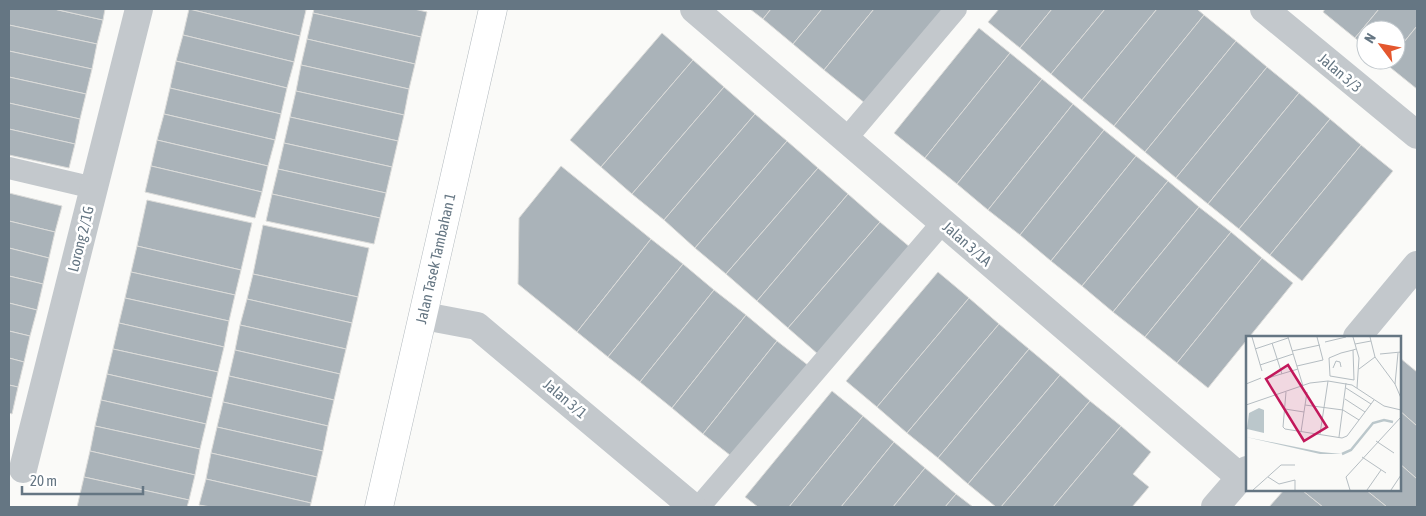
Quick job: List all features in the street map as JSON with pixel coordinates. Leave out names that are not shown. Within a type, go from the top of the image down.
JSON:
[{"type":"street","name":"Lorong 2/1G","points":[[23,469],[139,9]]},
{"type":"street","name":"Jalan Tasek Tambahan 1","points":[[379,507],[493,9]]},
{"type":"street","name":"Jalan 3/1A","points":[[694,9],[942,222],[1244,474]]},
{"type":"street","name":"Jalan 3/3","points":[[1264,9],[1417,135]]},
{"type":"street","points":[[1358,336],[1417,265]]},
{"type":"street","name":"Jalan 3/1","points":[[424,316],[477,326],[693,507]]},
{"type":"street","points":[[1215,507],[1244,474]]},
{"type":"lane","points":[[846,139],[956,9]]},
{"type":"lane","points":[[9,168],[94,188]]},
{"type":"lane","points":[[699,507],[942,222]]},
{"type":"building","points":[[9,9],[54,9],[103,20],[97,44],[9,25]]},
{"type":"building","points":[[54,9],[105,9],[103,20]]},
{"type":"building","points":[[189,9],[302,9],[306,10],[300,36]]},
{"type":"building","points":[[189,9],[300,36],[294,62],[183,35]]},
{"type":"building","points":[[314,9],[414,9],[427,12],[421,37],[313,13]]},
{"type":"building","points":[[750,9],[771,9],[763,19]]},
{"type":"building","points":[[771,9],[822,9],[793,44],[763,19]]},
{"type":"building","points":[[822,9],[874,9],[824,70],[793,44]]},
{"type":"building","points":[[874,9],[943,9],[866,104],[824,70]]},
{"type":"building","points":[[999,9],[1052,9],[1020,48],[988,22]]},
{"type":"building","points":[[1052,9],[1105,9],[1051,74],[1020,48]]},
{"type":"building","points":[[1105,9],[1157,9],[1082,100],[1051,74]]},
{"type":"building","points":[[1157,9],[1197,9],[1204,15],[1114,126],[1082,100]]},
{"type":"building","points":[[1325,9],[1379,9],[1370,20],[1356,20],[1355,38],[1323,12]]},
{"type":"building","points":[[1379,9],[1417,9],[1417,26],[1406,40],[1406,20],[1370,20]]},
{"type":"building","points":[[313,13],[421,37],[415,64],[307,39]]},
{"type":"building","points":[[1204,15],[1236,41],[1145,152],[1114,126]]},
{"type":"building","points":[[9,25],[97,44],[92,69],[9,51]]},
{"type":"building","points":[[1417,26],[1417,89],[1393,70],[1406,70],[1406,40]]},
{"type":"building","points":[[979,28],[1010,53],[925,158],[894,133]]},
{"type":"building","points":[[662,33],[693,60],[601,167],[570,140]]},
{"type":"building","points":[[183,35],[294,62],[287,88],[176,61]]},
{"type":"building","points":[[307,39],[415,64],[409,89],[301,65]]},
{"type":"building","points":[[1236,41],[1267,67],[1176,178],[1145,152]]},
{"type":"building","points":[[9,51],[92,69],[86,94],[9,77]]},
{"type":"building","points":[[1010,53],[1042,79],[957,184],[925,158]]},
{"type":"building","points":[[693,60],[724,87],[632,194],[601,167]]},
{"type":"building","points":[[176,61],[287,88],[281,114],[170,88]]},
{"type":"building","points":[[301,65],[409,89],[404,115],[296,91]]},
{"type":"building","points":[[1267,67],[1299,93],[1208,204],[1176,178]]},
{"type":"building","points":[[9,77],[86,94],[80,119],[9,103]]},
{"type":"building","points":[[1042,79],[1073,104],[988,210],[957,184]]},
{"type":"building","points":[[724,87],[755,114],[664,220],[632,194]]},
{"type":"building","points":[[170,88],[281,114],[275,140],[164,114]]},
{"type":"building","points":[[296,91],[404,115],[398,141],[290,117]]},
{"type":"building","points":[[1299,93],[1330,119],[1239,229],[1208,204]]},
{"type":"building","points":[[9,103],[80,119],[75,144],[9,129]]},
{"type":"building","points":[[1073,104],[1104,130],[1020,235],[988,210]]},
{"type":"building","points":[[164,114],[275,140],[268,166],[157,140]]},
{"type":"building","points":[[755,114],[787,141],[695,248],[664,220]]},
{"type":"building","points":[[290,117],[398,141],[392,167],[284,143]]},
{"type":"building","points":[[1330,119],[1361,145],[1270,255],[1239,229]]},
{"type":"building","points":[[9,129],[75,144],[69,168],[9,155]]},
{"type":"building","points":[[1104,130],[1136,156],[1051,261],[1020,235]]},
{"type":"building","points":[[157,140],[268,166],[262,192],[151,166]]},
{"type":"building","points":[[787,141],[818,168],[726,274],[695,248]]},
{"type":"building","points":[[284,143],[392,167],[386,193],[278,169]]},
{"type":"building","points":[[1361,145],[1393,171],[1302,281],[1270,255]]},
{"type":"building","points":[[1136,156],[1168,181],[1082,286],[1051,261]]},
{"type":"building","points":[[151,166],[262,192],[255,218],[145,192]]},
{"type":"building","points":[[561,166],[651,239],[577,332],[518,284],[519,218]]},
{"type":"building","points":[[818,168],[848,194],[757,301],[726,274]]},
{"type":"building","points":[[278,169],[386,193],[380,218],[272,194]]},
{"type":"building","points":[[1168,181],[1199,207],[1113,312],[1082,286]]},
{"type":"building","points":[[9,193],[62,206],[55,232],[9,221]]},
{"type":"building","points":[[272,194],[380,218],[374,244],[266,221]]},
{"type":"building","points":[[848,194],[880,222],[788,328],[757,301]]},
{"type":"building","points":[[147,200],[252,223],[241,270],[137,246]]},
{"type":"building","points":[[1199,207],[1231,232],[1145,337],[1113,312]]},
{"type":"building","points":[[9,221],[55,232],[49,258],[9,248]]},
{"type":"building","points":[[880,222],[911,248],[819,355],[788,328]]},
{"type":"building","points":[[263,225],[369,248],[358,297],[253,274]]},
{"type":"building","points":[[1231,232],[1262,258],[1177,363],[1145,337]]},
{"type":"building","points":[[651,239],[683,264],[608,357],[577,332]]},
{"type":"building","points":[[137,246],[241,270],[235,295],[131,272]]},
{"type":"building","points":[[9,248],[49,258],[43,284],[9,276]]},
{"type":"building","points":[[1262,258],[1293,283],[1250,336],[1246,336],[1246,341],[1208,388],[1177,363]]},
{"type":"building","points":[[683,264],[714,290],[640,382],[608,357]]},
{"type":"building","points":[[131,272],[235,295],[229,321],[125,298]]},
{"type":"building","points":[[938,272],[969,298],[877,407],[846,381]]},
{"type":"building","points":[[253,274],[358,297],[352,323],[247,299]]},
{"type":"building","points":[[9,276],[43,284],[37,310],[9,303]]},
{"type":"building","points":[[714,290],[746,315],[672,408],[640,382]]},
{"type":"building","points":[[125,298],[229,321],[224,347],[119,323]]},
{"type":"building","points":[[969,298],[999,324],[907,433],[877,407]]},
{"type":"building","points":[[247,299],[352,323],[346,349],[240,325]]},
{"type":"building","points":[[9,303],[37,310],[30,336],[9,331]]},
{"type":"building","points":[[746,315],[777,341],[703,434],[672,408]]},
{"type":"building","points":[[119,323],[224,347],[218,372],[113,349]]},
{"type":"building","points":[[999,324],[1029,349],[938,458],[907,433]]},
{"type":"building","points":[[240,325],[346,349],[340,374],[235,350]]},
{"type":"building","points":[[9,331],[30,336],[24,362],[9,358]]},
{"type":"building","points":[[777,341],[809,366],[735,459],[703,434]]},
{"type":"building","points":[[113,349],[218,372],[212,398],[107,374]]},
{"type":"building","points":[[1029,349],[1060,375],[968,484],[938,458]]},
{"type":"building","points":[[235,350],[340,374],[334,400],[229,376]]},
{"type":"building","points":[[9,358],[24,362],[18,387],[9,385]]},
{"type":"building","points":[[1401,359],[1417,372],[1417,426],[1401,412]]},
{"type":"building","points":[[107,374],[212,398],[206,424],[101,400]]},
{"type":"building","points":[[1060,375],[1090,401],[1001,507],[996,507],[968,484]]},
{"type":"building","points":[[229,376],[334,400],[328,426],[223,402]]},
{"type":"building","points":[[9,385],[18,387],[12,414],[9,413]]},
{"type":"building","points":[[832,391],[863,416],[789,507],[758,507],[745,497]]},
{"type":"building","points":[[101,400],[206,424],[200,449],[95,426]]},
{"type":"building","points":[[1090,401],[1121,426],[1053,507],[1001,507]]},
{"type":"building","points":[[223,402],[328,426],[323,451],[217,427]]},
{"type":"building","points":[[1401,412],[1417,426],[1417,479],[1401,465]]},
{"type":"building","points":[[863,416],[894,442],[841,507],[789,507]]},
{"type":"building","points":[[95,426],[200,449],[195,475],[90,451]]},
{"type":"building","points":[[1121,426],[1151,452],[1133,474],[1149,487],[1132,507],[1053,507]]},
{"type":"building","points":[[217,427],[323,451],[317,477],[211,453]]},
{"type":"building","points":[[894,442],[925,468],[893,507],[841,507]]},
{"type":"building","points":[[90,451],[195,475],[189,500],[84,477]]},
{"type":"building","points":[[211,453],[317,477],[311,503],[206,479]]},
{"type":"building","points":[[1401,465],[1417,479],[1417,507],[1387,507],[1367,491],[1401,491]]},
{"type":"building","points":[[925,468],[956,494],[945,507],[893,507]]},
{"type":"building","points":[[84,477],[189,500],[187,507],[77,507]]},
{"type":"building","points":[[206,479],[311,503],[310,507],[211,507],[199,505]]},
{"type":"building","points":[[1283,491],[1303,491],[1323,507],[1269,507]]},
{"type":"building","points":[[1303,491],[1367,491],[1387,507],[1323,507]]},
{"type":"building","points":[[956,494],[973,507],[945,507]]}]
